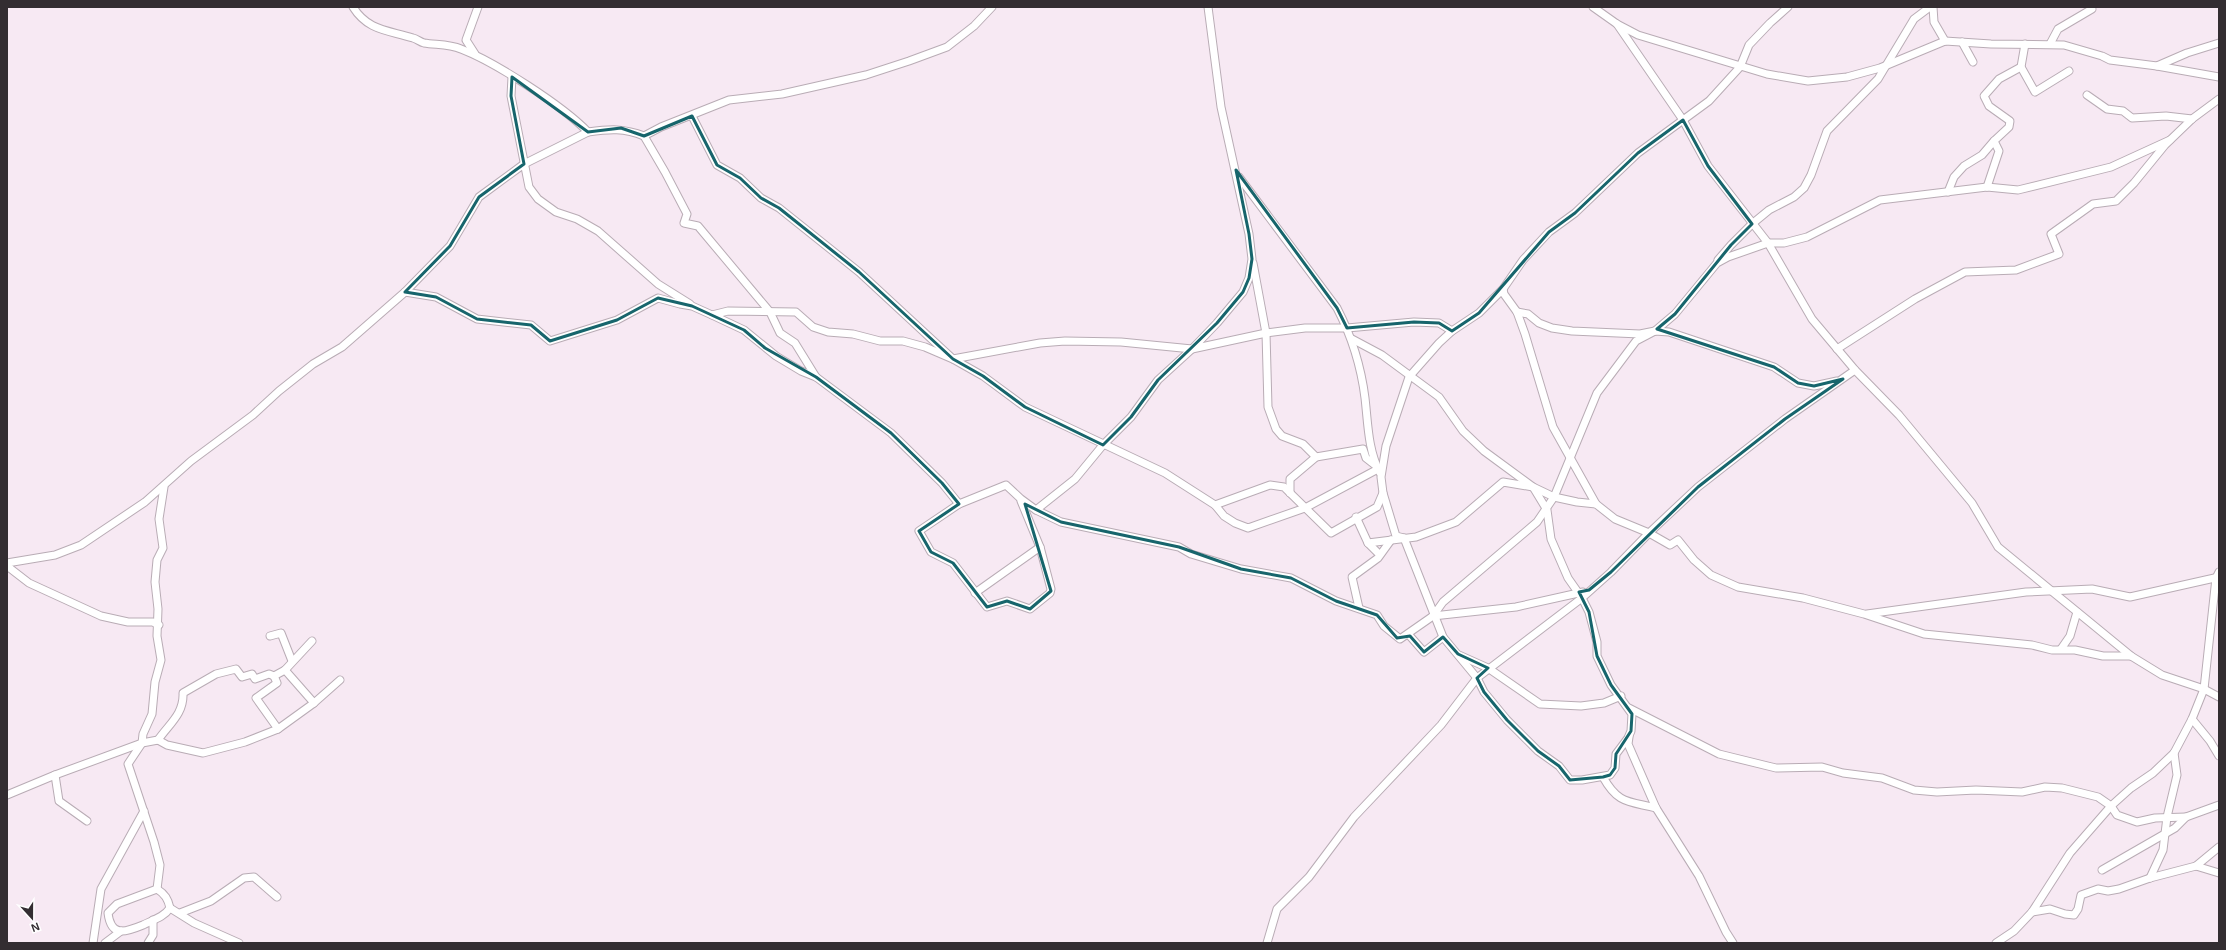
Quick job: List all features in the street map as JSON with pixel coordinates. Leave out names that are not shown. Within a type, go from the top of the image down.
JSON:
[{"type":"street","points":[[353,7],[360,18],[372,26],[414,38],[423,43],[459,48],[477,56],[552,103],[588,132]]},
{"type":"street","points":[[477,56],[466,40],[478,7]]},
{"type":"street","points":[[644,136],[661,127],[692,116],[729,100],[782,94],[866,75],[910,61],[947,47],[974,26],[992,7]]},
{"type":"street","points":[[1208,7],[1221,107],[1249,234],[1252,259],[1266,333],[1268,408],[1276,429],[1282,436],[1303,444],[1316,457]]},
{"type":"street","points":[[1593,7],[1616,24],[1638,35],[1740,67],[1789,79],[1808,81],[1846,77],[1885,66],[1945,41],[2050,44],[2069,46],[2118,62],[2157,66],[2219,77]]},
{"type":"street","points":[[1396,536],[1384,502],[1381,477],[1386,446],[1409,377],[1439,343],[1452,331],[1479,313],[1503,289],[1523,260],[1549,232],[1575,213],[1638,153],[1708,101],[1740,67],[1749,45],[1788,7]]},
{"type":"street","points":[[1021,499],[1040,547],[1051,592],[1033,608],[1027,609],[1007,601],[987,607],[953,563],[931,552],[919,531],[959,504],[1006,485],[1036,510],[1061,522],[1179,547],[1190,554],[1241,569],[1291,578],[1336,601],[1377,614],[1384,626],[1397,638],[1400,639],[1409,635],[1433,616],[1444,602],[1537,522],[1547,510],[1554,497],[1597,393],[1636,341],[1655,331],[1675,314],[1731,244],[1769,210],[1794,197],[1804,188],[1811,175],[1827,131],[1878,79],[1914,19],[1932,7],[1934,22],[1945,41]]},
{"type":"street","points":[[2050,44],[2058,29],[2092,8]]},
{"type":"street","points":[[1616,24],[1683,120],[1708,166],[1768,243],[1812,319],[1855,370],[1899,415],[1972,503],[1998,547],[2131,656],[2162,675],[2204,689],[2219,697]]},
{"type":"street","points":[[1962,42],[1973,62]]},
{"type":"street","points":[[2157,66],[2187,53],[2219,43]]},
{"type":"street","points":[[2025,44],[2021,67],[2035,92],[2069,71]]},
{"type":"street","points":[[1948,192],[1954,177],[1964,166],[1982,155],[2009,127],[2010,121],[1989,106],[1984,96],[1999,79],[2021,67]]},
{"type":"street","points":[[512,77],[511,96],[524,164],[529,187],[538,199],[556,212],[577,219],[598,230],[658,284],[692,306],[744,330],[776,356],[801,371],[816,377],[891,433],[942,482],[959,504]]},
{"type":"street","points":[[2087,95],[2107,109],[2123,111],[2132,118],[2166,116],[2192,119]]},
{"type":"street","points":[[1837,349],[1915,299],[1965,272],[2016,270],[2059,254],[2051,234],[2094,204],[2116,201],[2134,183],[2170,140],[2192,119],[2219,99]]},
{"type":"street","points":[[692,116],[717,165],[740,178],[761,198],[779,208],[860,272],[953,359]]},
{"type":"street","points":[[7,564],[55,555],[80,545],[164,487],[191,461],[252,415],[313,364],[342,347],[405,292],[450,246],[479,197],[524,164],[588,132],[609,128],[622,128],[644,136],[666,172],[686,214],[684,223],[698,226],[770,312],[780,332],[795,343],[816,377]]},
{"type":"street","points":[[1717,263],[1728,257],[1768,243],[1784,243],[1807,237],[1880,200],[1987,187],[2018,190],[2111,167],[2170,140]]},
{"type":"street","points":[[1987,187],[1999,151],[1994,141]]},
{"type":"street","points":[[1214,505],[1270,485],[1284,487],[1331,533],[1356,517],[1377,507],[1383,493],[1381,477],[1370,441],[1365,396],[1352,339],[1348,328],[1337,308],[1244,184],[1236,170]]},
{"type":"street","points":[[1036,510],[1075,479],[1103,446],[1131,417],[1158,380],[1192,349],[1243,292],[1249,278],[1252,259]]},
{"type":"street","points":[[1503,289],[1504,294],[1517,312],[1533,358],[1553,427],[1596,504],[1615,519],[1649,533],[1670,545],[1678,540],[1694,560],[1705,570],[1725,582],[1761,592],[1803,598],[1864,614],[1924,634],[2032,646],[2052,650],[2061,649],[2103,656],[2131,656]]},
{"type":"street","points":[[405,292],[436,297],[477,319],[530,325],[550,341],[617,320],[658,298],[692,306]]},
{"type":"street","points":[[712,315],[728,311],[796,312],[813,327],[828,332],[853,334],[880,341],[903,341],[925,347],[953,359],[984,376],[1025,408],[1103,446],[1165,473],[1214,505],[1224,516],[1248,528],[1305,508],[1377,467]]},
{"type":"street","points":[[1517,312],[1528,314],[1539,323],[1558,329],[1640,334],[1655,331],[1682,335],[1774,367],[1798,383],[1814,386],[1843,379]]},
{"type":"street","points":[[953,359],[1040,343],[1065,341],[1121,342],[1192,349],[1266,333],[1305,328],[1348,328],[1414,322],[1439,323],[1452,331]]},
{"type":"street","points":[[1352,339],[1382,355],[1409,377],[1439,397],[1463,431],[1484,451],[1533,487],[1554,497],[1596,504]]},
{"type":"street","points":[[1267,943],[1277,908],[1309,877],[1354,817],[1441,725],[1477,678],[1612,572],[1649,533],[1698,487],[1766,433],[1855,370]]},
{"type":"street","points":[[1290,493],[1290,479],[1316,457],[1363,449],[1366,458],[1377,467]]},
{"type":"street","points":[[1368,543],[1389,542],[1404,538],[1416,537],[1456,522],[1503,482],[1533,487],[1547,510],[1551,539],[1568,578],[1581,595],[1589,612],[1597,642],[1597,656],[1611,685],[1621,696],[1632,714],[1631,731],[1628,744],[1656,808],[1699,876],[1726,932],[1733,943]]},
{"type":"street","points":[[157,889],[160,865],[128,764],[142,743],[143,734],[152,714],[155,682],[161,660],[157,636],[159,625],[155,582],[157,560],[163,548],[159,520],[164,487]]},
{"type":"street","points":[[1356,517],[1368,543],[1379,554]]},
{"type":"street","points":[[1396,536],[1404,538]]},
{"type":"street","points":[[1359,608],[1351,578],[1378,558],[1379,554],[1396,536]]},
{"type":"street","points":[[1404,538],[1433,616],[1443,637],[1477,678],[1484,692],[1507,720],[1538,751],[1559,766],[1570,780],[1603,778],[1610,775],[1614,768],[1616,754],[1628,738],[1631,731]]},
{"type":"street","points":[[975,593],[1040,547]]},
{"type":"street","points":[[7,564],[29,583],[101,616],[128,622],[153,622],[159,625]]},
{"type":"street","points":[[1864,614],[2026,592],[2092,589],[2130,597],[2218,576],[2204,689],[2192,719],[2174,753],[2153,774],[2131,788],[2111,806],[2070,853],[2032,912],[2014,930],[1996,943]]},
{"type":"street","points":[[1433,616],[1516,607],[1581,595]]},
{"type":"street","points":[[2061,649],[2070,636],[2077,612]]},
{"type":"street","points":[[270,636],[281,633],[292,661]]},
{"type":"street","points":[[1409,635],[1424,652],[1443,637]]},
{"type":"street","points":[[158,740],[178,715],[183,705],[183,693],[206,680],[236,669],[242,677],[252,674],[255,679],[269,674],[274,676],[285,670],[312,641]]},
{"type":"street","points":[[1458,654],[1488,668],[1540,704],[1581,706],[1604,703],[1621,696]]},
{"type":"street","points":[[285,670],[314,703]]},
{"type":"street","points":[[274,676],[277,683],[256,698],[278,729]]},
{"type":"street","points":[[7,795],[55,774],[142,743],[158,740],[167,745],[203,753],[245,742],[278,729],[314,703],[340,680]]},
{"type":"street","points":[[1629,708],[1719,754],[1769,766],[1822,768],[1843,773],[1882,778],[1914,790],[1937,792],[1976,790],[2022,792],[2045,787],[2062,788],[2098,797],[2111,806],[2117,815],[2137,822],[2167,817],[2186,817]]},
{"type":"street","points":[[2192,719],[2210,741],[2219,756]]},
{"type":"street","points":[[2150,878],[2163,850],[2167,817],[2177,775],[2174,753]]},
{"type":"street","points":[[55,774],[59,801],[87,821]]},
{"type":"street","points":[[1603,778],[1611,792],[1621,800],[1656,808]]},
{"type":"street","points":[[2102,870],[2166,833],[2186,817],[2219,805]]},
{"type":"street","points":[[93,943],[101,888],[144,811]]},
{"type":"street","points":[[2032,912],[2050,910],[2074,915],[2078,909],[2082,896],[2098,889],[2108,891],[2119,889],[2150,878],[2196,866],[2219,847]]},
{"type":"street","points":[[2196,866],[2219,872]]},
{"type":"street","points":[[180,913],[210,901],[244,878],[254,877],[277,897]]},
{"type":"street","points":[[157,889],[164,893],[170,908],[194,923],[239,943]]},
{"type":"street","points":[[157,889],[117,904],[108,913],[109,922],[114,929],[121,931],[129,930],[166,914],[170,908]]},
{"type":"street","points":[[148,943],[153,935],[153,920]]},
{"type":"street","points":[[105,943],[121,931]]},
{"type":"highlighted area","points":[[512,77],[588,132],[621,128],[644,136],[692,116],[717,165],[740,178],[761,198],[779,208],[859,272],[953,359],[983,376],[1025,407],[1103,445],[1131,417],[1158,380],[1217,323],[1243,292],[1249,278],[1252,259],[1249,234],[1236,170],[1337,308],[1347,328],[1414,322],[1439,323],[1452,331],[1479,313],[1549,232],[1575,213],[1638,153],[1683,120],[1708,166],[1752,224],[1731,245],[1675,314],[1657,329],[1774,367],[1798,383],[1814,386],[1843,379],[1785,419],[1698,487],[1611,572],[1589,590],[1579,592],[1589,612],[1597,656],[1611,685],[1632,714],[1631,731],[1616,754],[1615,768],[1610,775],[1603,777],[1570,780],[1559,766],[1538,751],[1507,720],[1484,692],[1477,678],[1488,668],[1458,654],[1443,637],[1424,652],[1410,636],[1397,638],[1377,615],[1336,601],[1291,578],[1241,569],[1179,547],[1061,522],[1025,504],[1051,591],[1030,609],[1007,601],[987,607],[953,563],[931,552],[919,531],[959,504],[942,483],[891,433],[816,377],[765,348],[744,330],[692,306],[658,298],[617,320],[550,341],[531,325],[477,319],[436,297],[405,292],[450,246],[479,197],[524,164],[511,96]]}]
